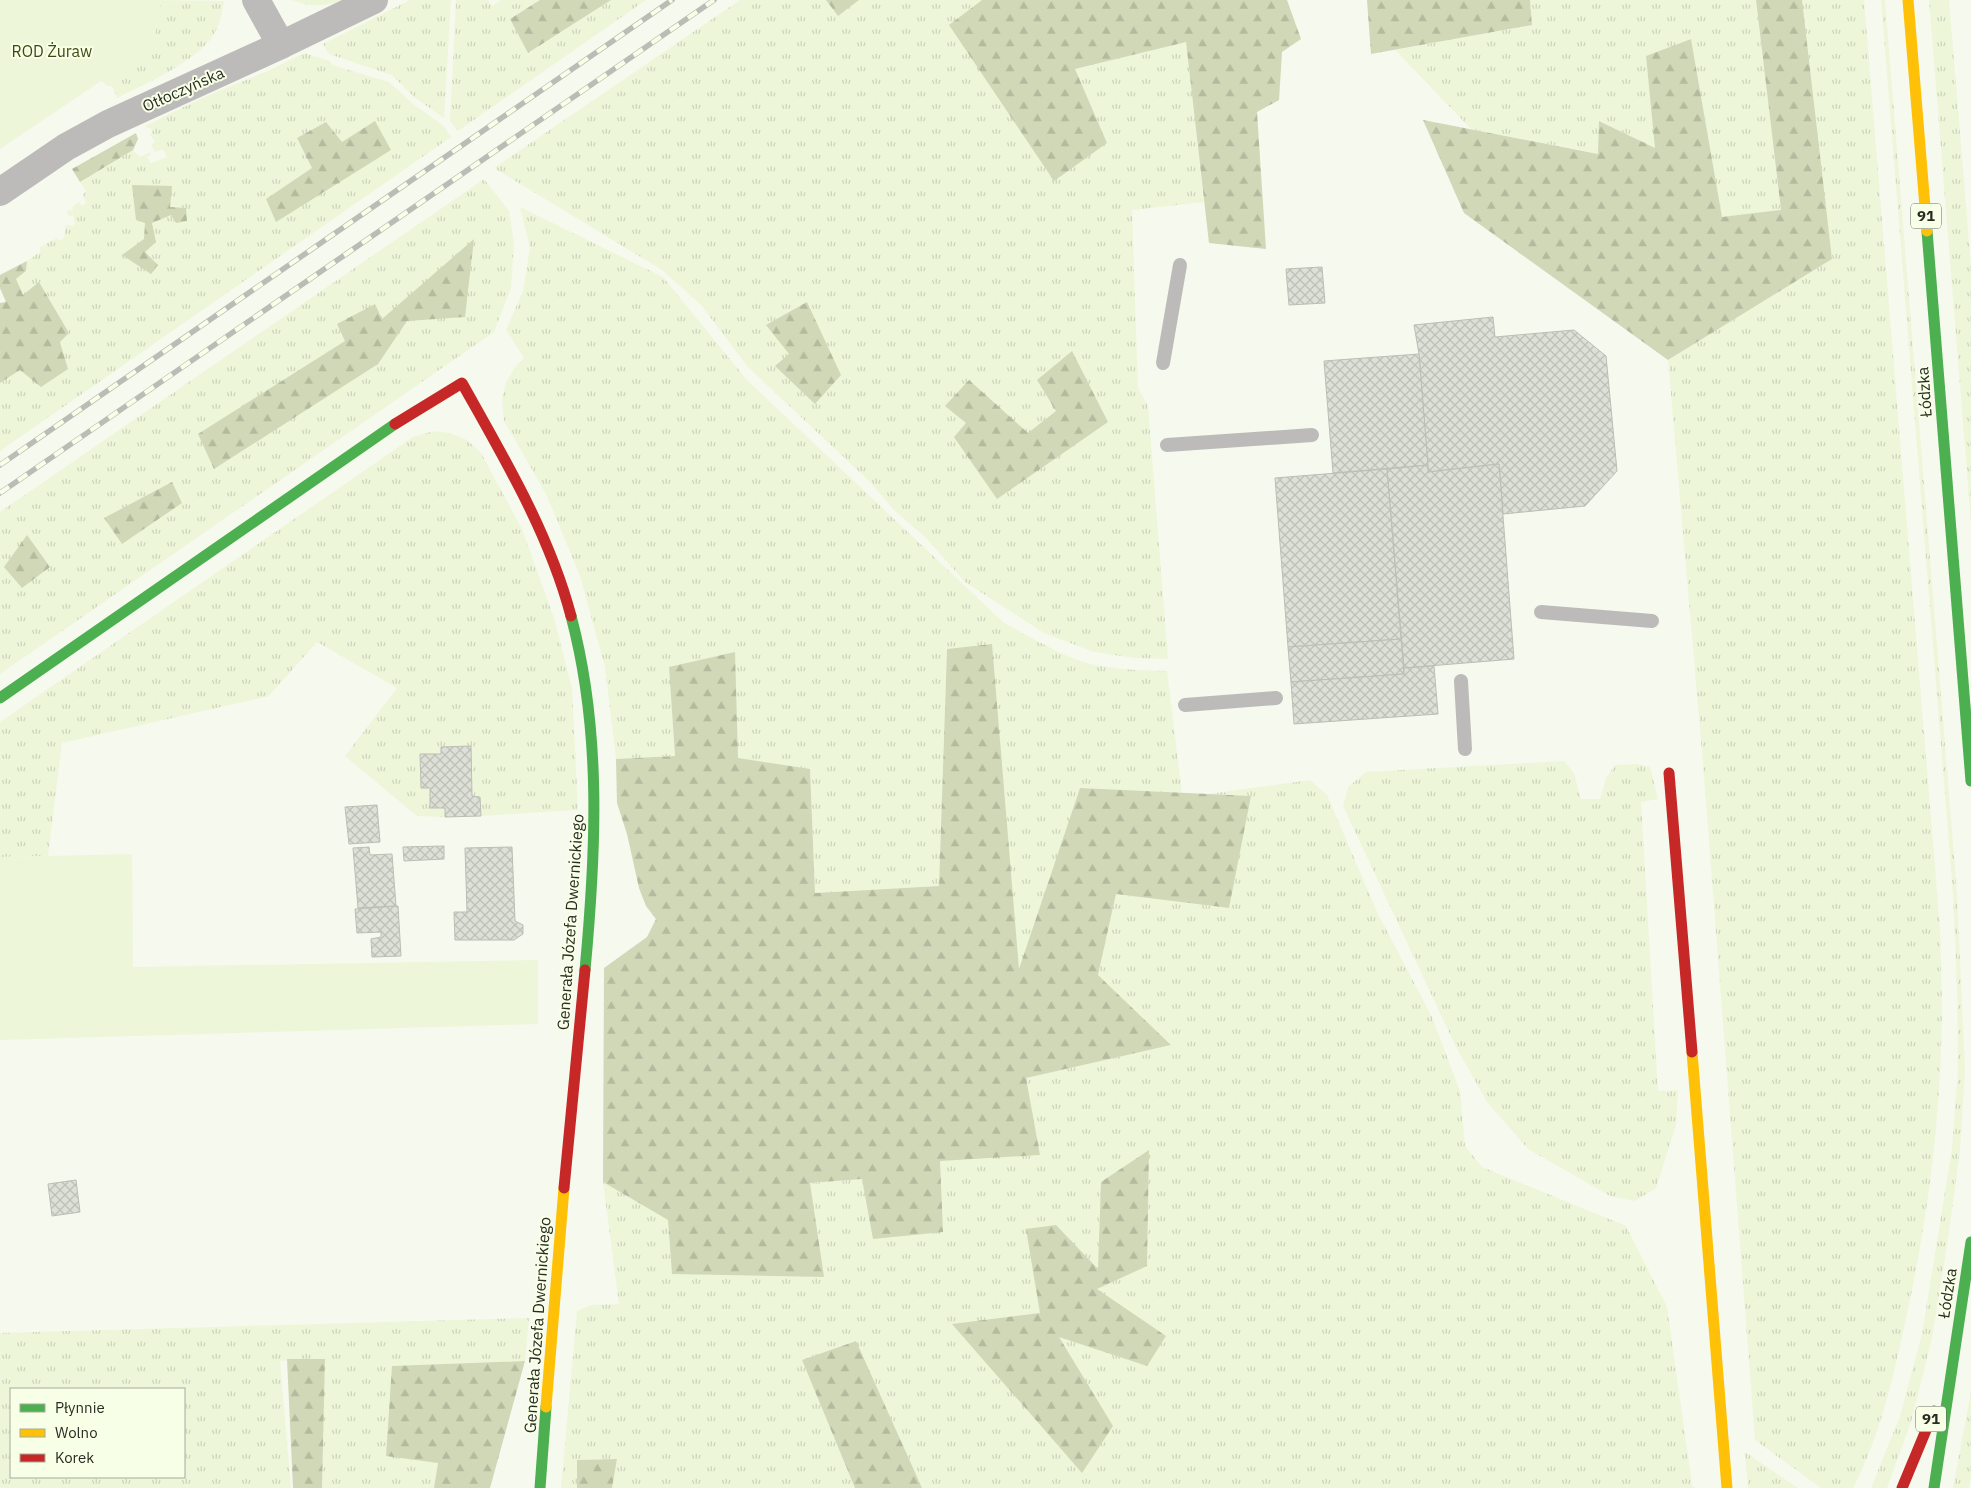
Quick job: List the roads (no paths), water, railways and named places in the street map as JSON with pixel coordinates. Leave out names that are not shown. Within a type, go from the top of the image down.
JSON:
[{"type":"street","points":[[256,0],[281,45]]},
{"type":"street","name":"Otłoczyńska","points":[[0,192],[66,147],[108,124],[374,0]]},
{"type":"street","name":"Łódzka","points":[[1908,0],[1971,781]]},
{"type":"street","name":"Generała Józefa Dwernickiego","points":[[0,698],[401,420],[462,383],[527,502],[564,591],[580,650],[592,733],[595,796],[592,868],[540,1488]]},
{"type":"street","points":[[1669,773],[1727,1488]]},
{"type":"street","name":"Łódzka","points":[[1934,1488],[1971,1242]]},
{"type":"street","name":"Łódzka","points":[[1902,1488],[1923,1441],[1955,1348]]},
{"type":"lane","points":[[1162,363],[1180,265]]},
{"type":"lane","points":[[1167,445],[1312,435]]},
{"type":"lane","points":[[1541,612],[1652,621]]},
{"type":"lane","points":[[1462,681],[1465,749]]},
{"type":"lane","points":[[1186,705],[1276,698]]},
{"type":"railway","points":[[0,465],[672,0]]},
{"type":"railway","points":[[0,493],[714,0]]},
{"type":"park label","name":"ROD Żuraw","points":[[52,51]]}]
